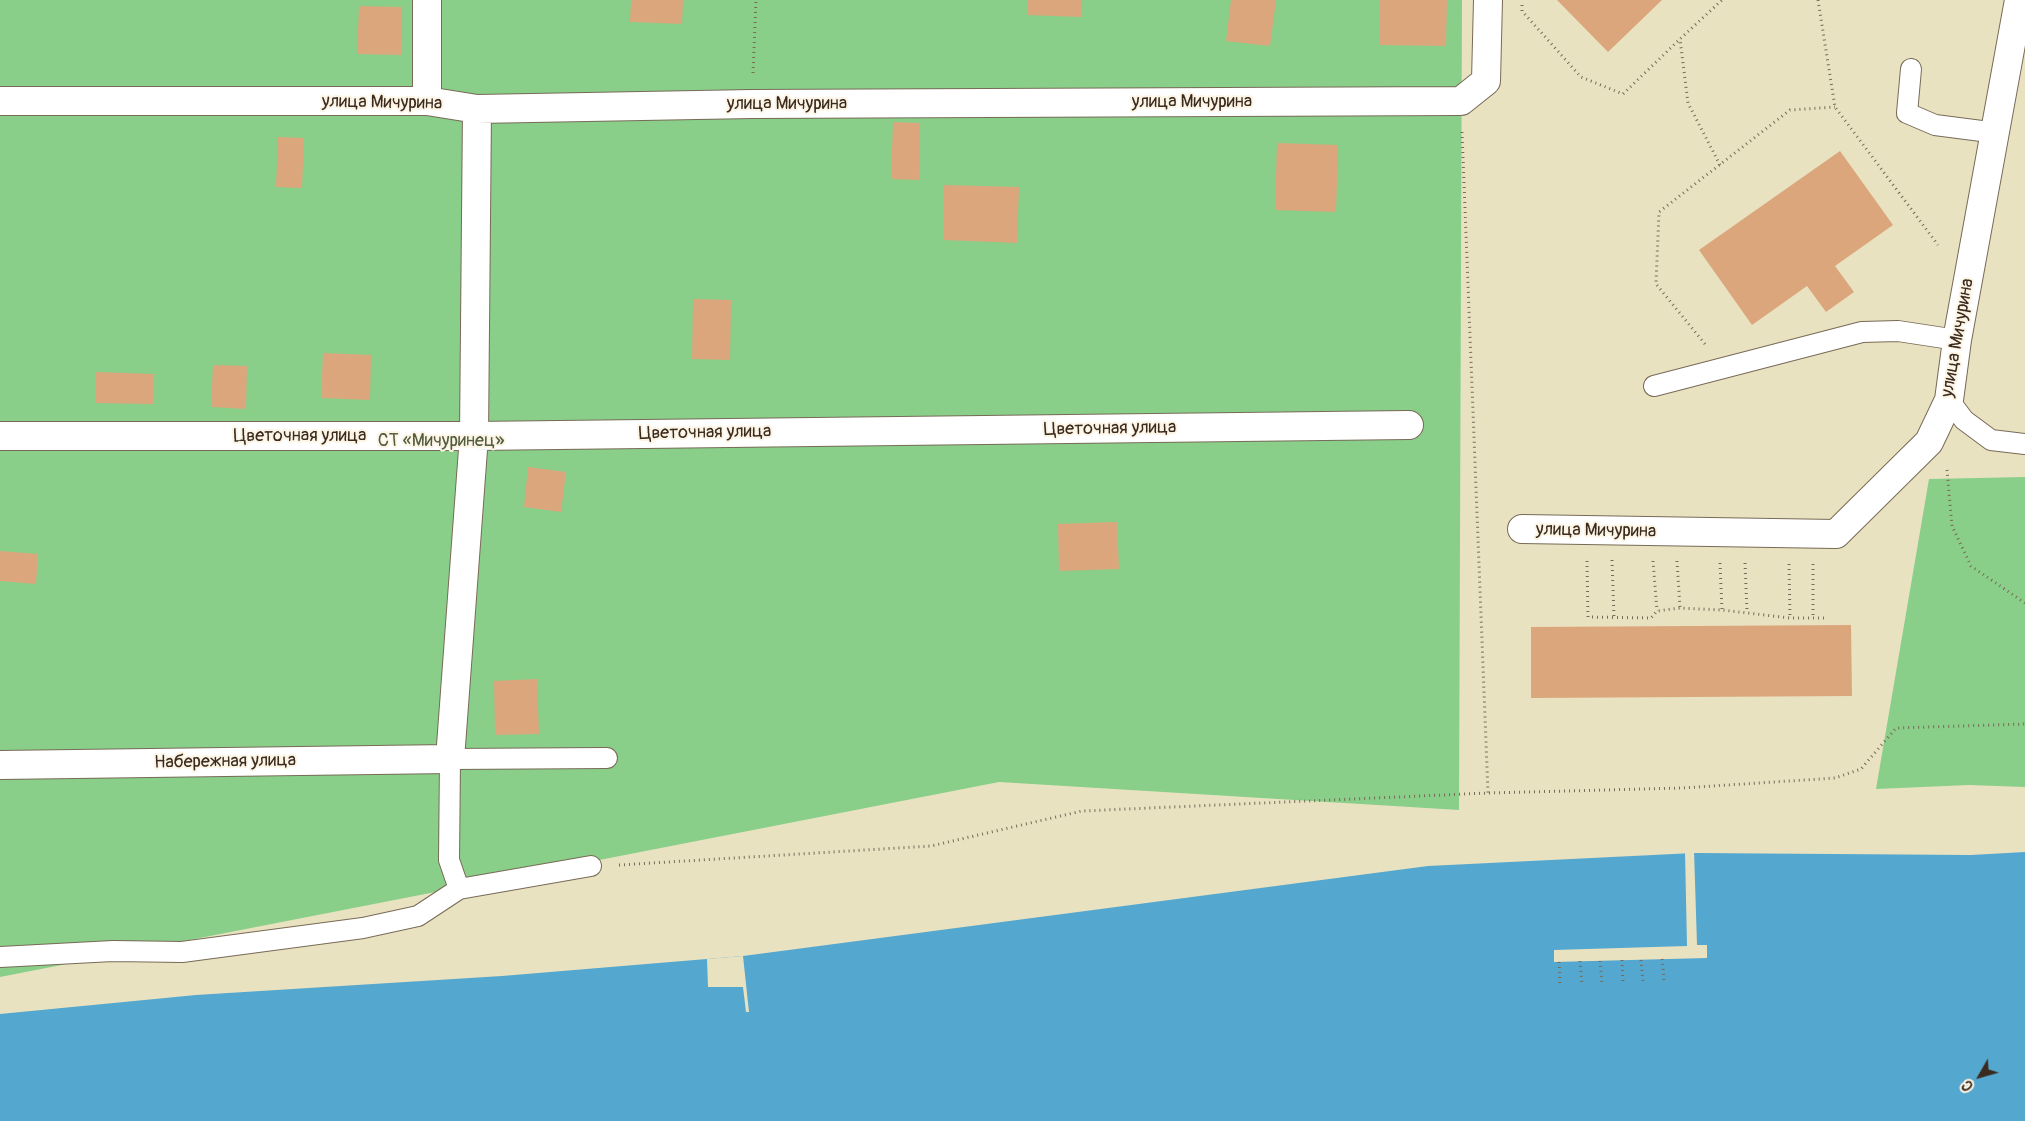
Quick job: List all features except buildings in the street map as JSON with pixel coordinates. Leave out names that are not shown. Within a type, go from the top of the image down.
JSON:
[{"type":"street","points":[[427,0],[427,101]]},
{"type":"street","points":[[1461,101],[1486,81],[1488,0]]},
{"type":"street","name":"улица Мичурина","points":[[1522,529],[1836,534],[1929,442],[1949,400],[1957,340],[1997,133],[2020,0]]},
{"type":"street","name":"улица Мичурина","points":[[0,102],[427,101],[477,109],[752,104],[1461,101]]},
{"type":"street","points":[[450,759],[474,436],[477,109]]},
{"type":"street","name":"Цветочная улица","points":[[0,436],[474,436],[1409,425]]},
{"type":"street","name":"Набережная улица","points":[[0,764],[450,759]]},
{"type":"lane","points":[[1911,69],[1907,113],[1935,125],[1997,133]]},
{"type":"lane","points":[[1654,386],[1862,332],[1898,331],[1957,340]]},
{"type":"lane","points":[[1949,400],[1964,420],[1991,440],[2025,444]]},
{"type":"lane","points":[[459,889],[449,860],[450,759],[606,758]]},
{"type":"lane","points":[[0,958],[113,951],[182,952],[363,928],[418,916],[459,889],[591,866]]},
{"type":"path","points":[[752,104],[756,0]]},
{"type":"path","points":[[1521,0],[1522,11],[1580,77],[1623,94],[1722,0]]},
{"type":"path","points":[[1818,0],[1836,106],[1938,246]]},
{"type":"path","points":[[1680,39],[1688,103],[1720,164]]},
{"type":"path","points":[[1461,101],[1488,793]]},
{"type":"path","points":[[1725,368],[1656,284],[1659,212],[1790,110],[1836,106]]},
{"type":"path","points":[[1946,465],[1952,526],[1971,566],[2025,603]]},
{"type":"path","points":[[1599,530],[1614,617]]},
{"type":"path","points":[[1599,530],[1588,617],[1650,618],[1657,610],[1664,532]]},
{"type":"path","points":[[1664,532],[1680,608]]},
{"type":"path","points":[[1722,610],[1732,533]]},
{"type":"path","points":[[1732,533],[1747,612]]},
{"type":"path","points":[[1790,618],[1800,534]]},
{"type":"path","points":[[1800,534],[1813,618]]},
{"type":"path","points":[[1657,610],[1680,608],[1747,612],[1790,618],[1827,618]]},
{"type":"path","points":[[591,866],[931,846],[1082,811],[1488,793],[1682,788],[1835,778],[1861,769],[1896,728],[2025,724]]},
{"type":"path","points":[[1662,959],[1664,980]]},
{"type":"path","points":[[1622,960],[1622,984]]},
{"type":"path","points":[[1642,960],[1643,982]]},
{"type":"path","points":[[1580,961],[1582,985]]},
{"type":"path","points":[[1600,961],[1602,985]]},
{"type":"path","points":[[1559,962],[1560,986]]},
{"type":"green space","name":"СТ «Мичуринец»","points":[[0,0],[1462,0],[1459,810],[999,782],[0,977]]},
{"type":"green space","points":[[2025,477],[2025,787],[1969,785],[1876,789],[1929,479]]},
{"type":"water","points":[[2025,852],[2025,1121],[0,1121],[0,1014],[196,995],[502,976],[743,956],[1428,866],[1694,853],[1971,855]]},
{"type":"pier","points":[[1694,850],[1697,945],[1707,945],[1707,958],[1554,962],[1554,950],[1687,946],[1685,851]]},
{"type":"pier","points":[[743,956],[749,1012],[746,1012],[743,987],[708,987],[707,959]]}]
